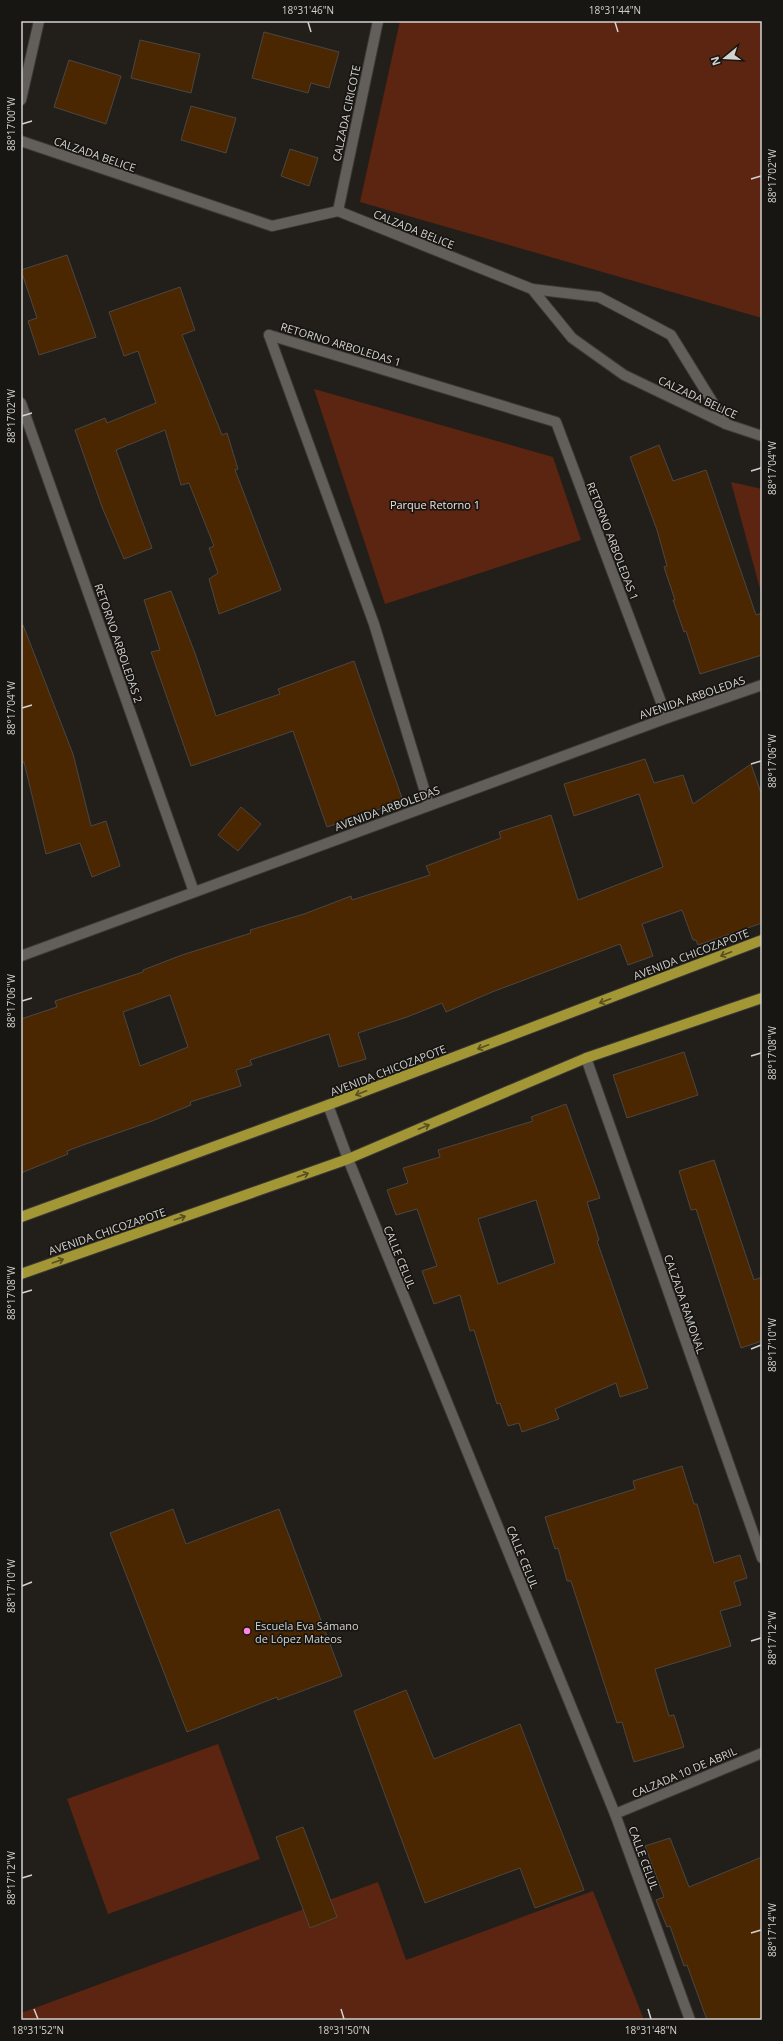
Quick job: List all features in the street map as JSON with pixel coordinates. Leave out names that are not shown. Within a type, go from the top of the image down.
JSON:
[{"type":"main road","name":"AVENIDA CHICOZAPOTE","points":[[21,1217],[328,1105],[762,940]]},
{"type":"main road","name":"AVENIDA CHICOZAPOTE","points":[[21,1274],[348,1159],[586,1058],[762,998]]},
{"type":"street","points":[[21,100],[39,21]]},
{"type":"street","name":"CALZADA CIRICOTE","points":[[338,211],[378,21]]},
{"type":"street","name":"CALZADA BELICE","points":[[21,141],[272,226],[338,211],[532,289],[572,338],[624,375],[726,424],[762,436]]},
{"type":"street","points":[[532,289],[599,297],[671,335],[726,424]]},
{"type":"street","name":"RETORNO ARBOLEDAS 1","points":[[430,805],[374,624],[269,335],[556,422],[667,718]]},
{"type":"street","name":"RETORNO ARBOLEDAS 2","points":[[21,403],[194,892]]},
{"type":"street","name":"AVENIDA ARBOLEDAS","points":[[21,956],[667,718],[762,685]]},
{"type":"street","name":"CALZADA RAMONAL","points":[[586,1058],[762,1558]]},
{"type":"street","name":"CALLE CELUL","points":[[328,1105],[348,1159],[615,1814],[690,2020]]},
{"type":"street","name":"CALZADA 10 DE ABRIL","points":[[615,1814],[762,1753]]},
{"type":"green space","points":[[400,21],[762,21],[762,318],[360,202]]},
{"type":"green space","name":"Parque Retorno 1","points":[[314,389],[553,457],[581,540],[385,604]]},
{"type":"green space","points":[[731,482],[762,489],[762,596]]},
{"type":"green space","points":[[218,1744],[260,1859],[108,1914],[67,1799]]},
{"type":"green space","points":[[378,1882],[406,1960],[593,1891],[644,2020],[21,2020],[21,2013]]},
{"type":"building","points":[[264,32],[339,52],[329,88],[311,83],[308,93],[252,78]]},
{"type":"building","points":[[140,40],[200,54],[191,93],[131,78]]},
{"type":"building","points":[[69,60],[121,76],[106,124],[54,107]]},
{"type":"building","points":[[191,106],[236,118],[226,153],[181,140]]},
{"type":"building","points":[[290,149],[318,158],[309,186],[281,176]]},
{"type":"building","points":[[67,255],[96,337],[39,355],[28,321],[37,318],[21,270]]},
{"type":"building","points":[[180,287],[195,330],[182,335],[222,435],[227,433],[238,469],[235,470],[281,590],[219,614],[209,579],[218,573],[209,548],[214,546],[189,483],[181,485],[165,430],[116,450],[152,548],[124,559],[102,507],[75,430],[105,418],[107,423],[156,403],[138,351],[124,356],[109,312]]},
{"type":"building","points":[[659,445],[673,481],[706,470],[756,615],[762,613],[762,655],[700,674],[686,631],[684,632],[673,600],[675,600],[664,567],[667,566],[657,530],[630,457]]},
{"type":"building","points":[[171,591],[196,656],[216,716],[280,694],[278,689],[354,661],[403,801],[327,827],[293,731],[191,766],[151,652],[160,650],[144,600]]},
{"type":"building","points":[[23,625],[73,754],[91,826],[106,821],[120,866],[92,877],[80,843],[46,854],[24,762],[21,763],[21,626]]},
{"type":"building","points":[[645,759],[654,783],[683,775],[693,804],[751,764],[762,796],[762,923],[698,945],[696,940],[693,940],[682,910],[642,924],[653,956],[628,965],[620,944],[492,992],[446,1012],[442,1003],[407,1017],[358,1033],[366,1059],[339,1067],[329,1034],[250,1060],[252,1065],[236,1070],[241,1086],[190,1102],[191,1105],[152,1121],[67,1151],[68,1154],[21,1173],[21,1019],[57,1007],[55,1001],[143,972],[143,970],[182,955],[251,933],[250,930],[304,914],[351,896],[352,900],[430,875],[426,866],[501,838],[499,832],[551,815],[578,900],[663,867],[639,794],[574,816],[564,784]],"holes":[[[170,995],[188,1047],[140,1066],[123,1012]]]},
{"type":"building","points":[[241,807],[261,824],[238,851],[218,835]]},
{"type":"building","points":[[684,1052],[698,1095],[627,1118],[613,1075]]},
{"type":"building","points":[[566,1104],[600,1198],[587,1202],[599,1240],[597,1241],[648,1388],[620,1397],[616,1383],[555,1409],[559,1419],[522,1432],[519,1423],[508,1426],[500,1403],[497,1404],[474,1330],[470,1331],[460,1295],[434,1304],[422,1271],[437,1266],[417,1209],[396,1215],[387,1190],[408,1183],[403,1168],[440,1157],[438,1150],[533,1121],[531,1117]],"holes":[[[536,1200],[555,1263],[498,1284],[478,1219]]]},
{"type":"building","points":[[714,1160],[754,1280],[762,1277],[762,1341],[741,1348],[696,1209],[691,1210],[679,1171]]},
{"type":"building","points":[[682,1466],[694,1504],[697,1504],[714,1563],[740,1555],[747,1578],[734,1582],[741,1605],[720,1611],[731,1646],[655,1669],[669,1716],[674,1715],[684,1747],[634,1762],[622,1722],[617,1723],[571,1581],[567,1581],[558,1548],[555,1549],[545,1517],[635,1489],[633,1481]]},
{"type":"building","points":[[173,1509],[186,1544],[279,1509],[342,1676],[278,1700],[277,1697],[187,1732],[110,1533]]},
{"type":"building","points":[[406,1690],[434,1759],[520,1724],[584,1890],[535,1908],[520,1868],[425,1903],[354,1711]]},
{"type":"building","points":[[303,1827],[337,1917],[310,1928],[276,1837]]},
{"type":"building","points":[[670,1838],[689,1887],[762,1857],[762,2020],[707,2020],[687,1965],[684,1966],[670,1926],[667,1927],[656,1900],[664,1897],[645,1846]]},
{"type":"place","name":"Escuela Eva Sámano de López Mateos","points":[[247,1631]]}]
